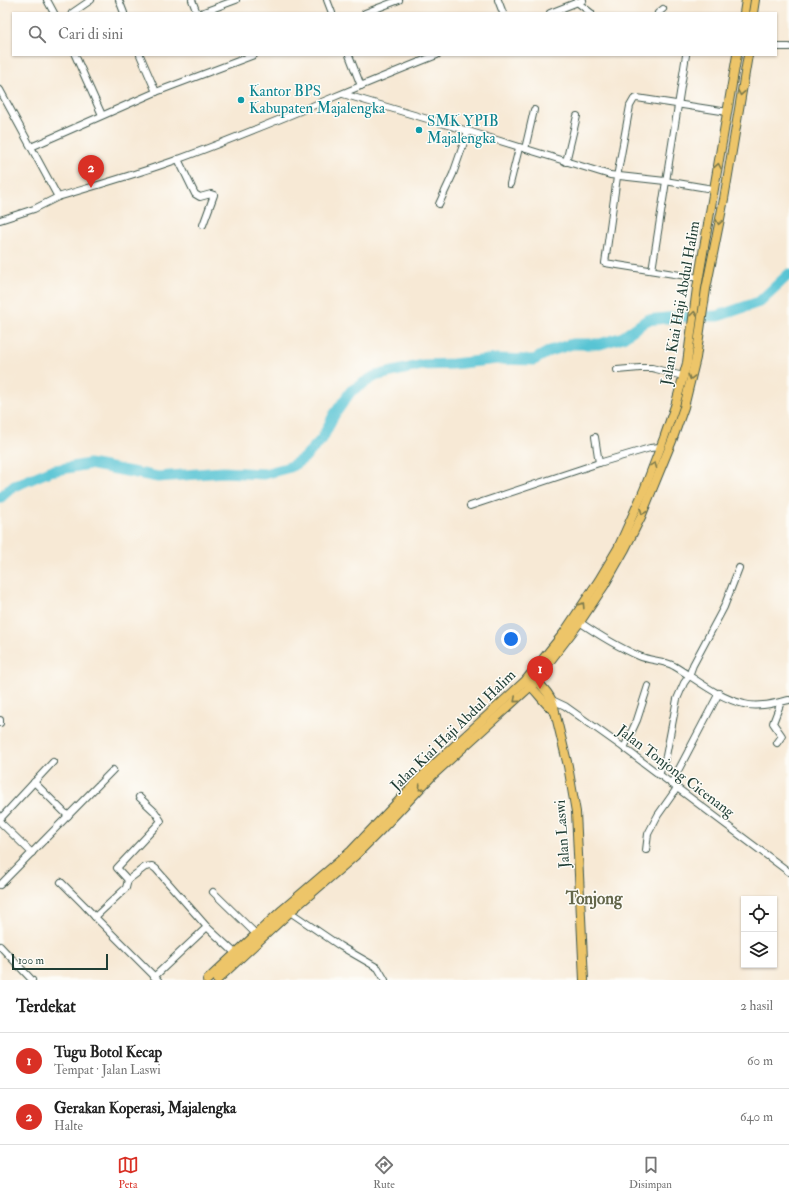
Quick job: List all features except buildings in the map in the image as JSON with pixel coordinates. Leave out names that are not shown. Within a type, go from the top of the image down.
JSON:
[{"type":"main road","points":[[744,12],[746,0]]},
{"type":"main road","points":[[753,12],[755,0]]},
{"type":"main road","name":"Jalan Kiai Haji Abdul Halim","points":[[577,620],[618,548],[644,490],[675,406],[683,376],[690,339],[713,189],[737,56]]},
{"type":"main road","name":"Jalan Kiai Haji Abdul Halim","points":[[217,980],[290,912],[355,856],[428,770],[531,680],[563,634],[577,620],[618,562],[641,517],[672,441],[684,407],[696,358],[706,289],[724,199],[748,56]]},
{"type":"main road","name":"Jalan Laswi","points":[[531,680],[548,700],[548,707],[555,712],[568,766],[576,812],[584,980]]},
{"type":"main road","name":"Jalan Kiai Haji Abdul Halim","points":[[207,980],[256,934],[382,824]]},
{"type":"street","points":[[47,0],[53,12]]},
{"type":"street","points":[[73,12],[91,0]]},
{"type":"street","points":[[119,0],[124,12]]},
{"type":"street","points":[[192,0],[197,12]]},
{"type":"street","points":[[204,12],[236,0]]},
{"type":"street","points":[[327,0],[332,12]]},
{"type":"street","points":[[368,12],[399,0]]},
{"type":"street","points":[[498,0],[503,12]]},
{"type":"street","points":[[552,12],[583,0]]},
{"type":"street","points":[[577,2],[590,12]]},
{"type":"street","points":[[777,46],[789,47]]},
{"type":"street","points":[[75,56],[102,116]]},
{"type":"street","points":[[140,56],[156,92]]},
{"type":"street","points":[[32,148],[156,92],[251,56]]},
{"type":"street","points":[[348,56],[362,86]]},
{"type":"street","points":[[0,220],[34,209],[58,197],[136,174],[178,159],[435,56]]},
{"type":"street","points":[[652,270],[686,56]]},
{"type":"street","points":[[0,90],[58,197]]},
{"type":"street","points":[[343,94],[617,177],[666,181],[713,189]]},
{"type":"street","points":[[699,278],[604,262],[610,237],[617,177],[632,101],[637,98],[728,112]]},
{"type":"street","points":[[510,184],[534,110]]},
{"type":"street","points":[[566,162],[577,116]]},
{"type":"street","points":[[439,204],[454,174],[468,131]]},
{"type":"street","points":[[178,159],[195,194],[200,197],[211,194],[214,195],[203,225]]},
{"type":"street","points":[[617,370],[652,368],[683,376]]},
{"type":"street","points":[[595,437],[599,463]]},
{"type":"street","points":[[470,506],[599,463],[650,448],[660,447]]},
{"type":"street","points":[[659,775],[666,756],[677,700],[684,683],[724,607],[739,568]]},
{"type":"street","points":[[577,620],[608,640],[640,656],[673,666],[719,693],[744,704],[766,704],[789,700]]},
{"type":"street","points":[[624,748],[638,720],[648,686]]},
{"type":"street","points":[[671,784],[719,693]]},
{"type":"street","name":"Jalan Tonjong Cicenang","points":[[548,700],[576,714],[624,748],[789,872]]},
{"type":"street","points":[[777,742],[782,736],[773,723],[781,702]]},
{"type":"street","points":[[32,853],[0,821],[53,762]]},
{"type":"street","points":[[0,885],[113,770]]},
{"type":"street","points":[[34,782],[68,816]]},
{"type":"street","points":[[646,850],[648,834],[658,815],[677,788]]},
{"type":"street","points":[[128,880],[117,868],[161,821],[155,812],[139,797]]},
{"type":"street","points":[[95,917],[126,888],[128,880],[145,867],[152,866],[179,894],[207,927],[235,953]]},
{"type":"street","points":[[61,882],[156,978],[207,927]]},
{"type":"street","points":[[213,892],[256,934]]},
{"type":"street","points":[[290,912],[340,946],[378,968],[385,980]]},
{"type":"street","points":[[0,946],[32,980]]},
{"type":"waterway","points":[[0,498],[12,487],[50,471],[89,464],[158,477],[223,472],[264,474],[290,467],[304,458],[322,439],[334,415],[351,391],[375,376],[422,365],[453,364],[497,359],[534,360],[550,351],[572,344],[600,344],[623,337],[647,320],[676,317],[718,316],[759,302],[789,274]]},
{"type":"place","name":"Kantor BPS Kabupaten Majalengka","points":[[241,100]]},
{"type":"place","name":"SMK YPIB Majalengka","points":[[419,130]]},
{"type":"place","name":"Gerakan Koperasi, Majalengka","points":[[91,188]]},
{"type":"place","name":"Tugu Botol Kecap","points":[[540,689]]},
{"type":"district","name":"Tonjong","points":[[594,898]]}]
